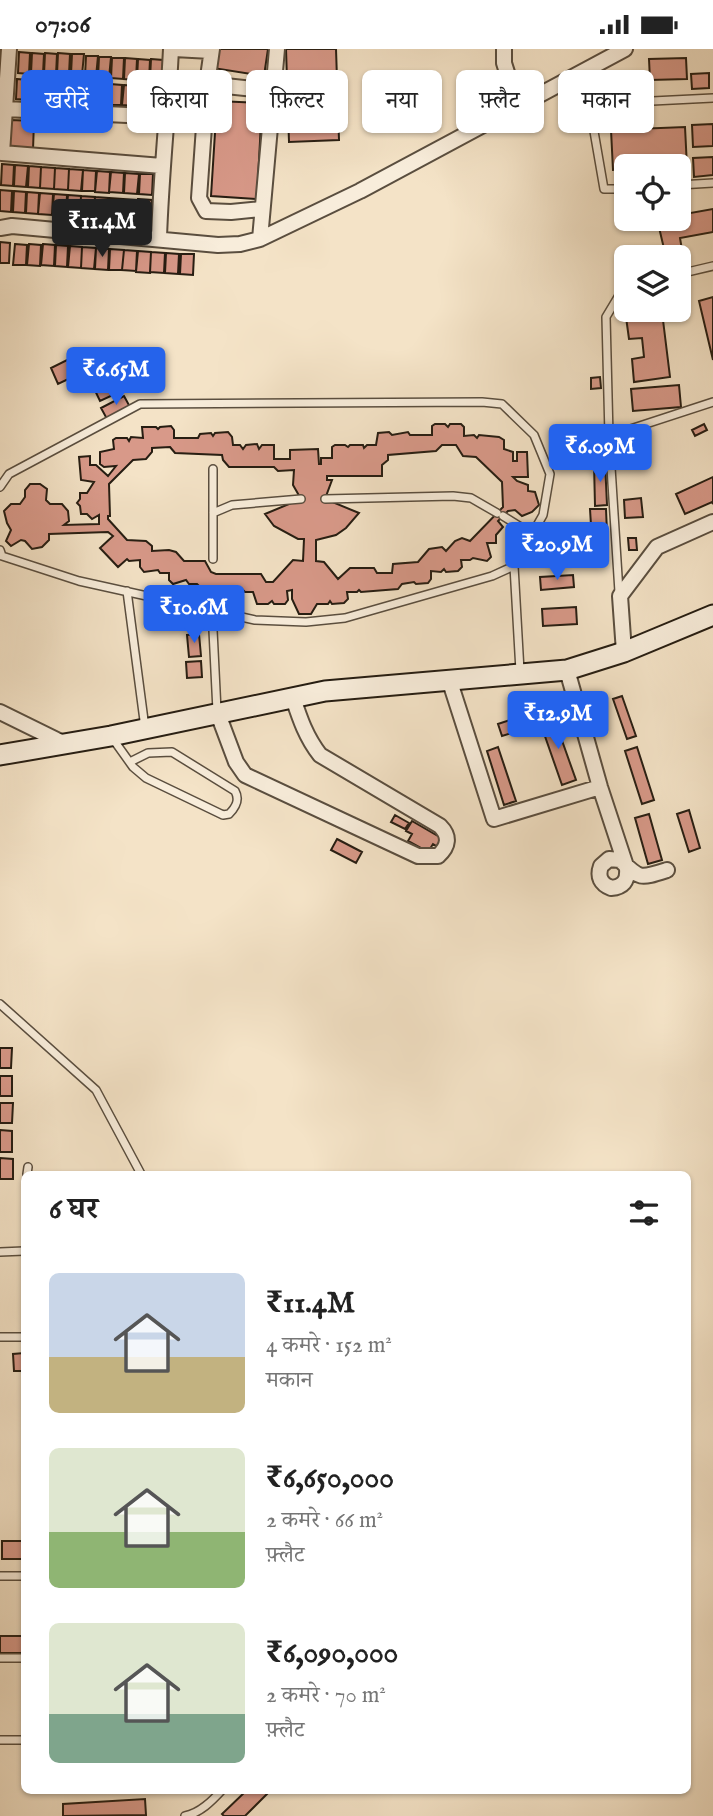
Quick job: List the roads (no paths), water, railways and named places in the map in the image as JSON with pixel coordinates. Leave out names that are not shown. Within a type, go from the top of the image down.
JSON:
[{"type":"street","points":[[9,49],[2,153],[162,166]]},
{"type":"street","points":[[170,70],[172,49],[211,50],[209,70]]},
{"type":"street","points":[[274,70],[276,49]]},
{"type":"street","points":[[504,49],[506,70]]},
{"type":"street","points":[[544,93],[625,49]]},
{"type":"street","points":[[6,109],[127,115]]},
{"type":"street","points":[[159,238],[165,133]]},
{"type":"street","points":[[204,133],[199,198],[206,211],[261,209]]},
{"type":"street","points":[[260,239],[268,133]]},
{"type":"street","points":[[0,228],[12,226],[218,245],[240,244],[260,239],[360,191],[469,133]]},
{"type":"street","points":[[624,652],[620,596],[657,547],[713,522]]},
{"type":"street","points":[[0,755],[111,736],[325,691],[566,670],[624,652],[713,615]]},
{"type":"street","points":[[566,670],[627,869],[640,876],[667,870]]},
{"type":"street","points":[[449,679],[494,819],[600,787]]},
{"type":"street","points":[[218,714],[236,762],[245,775],[418,856],[438,856],[445,850],[448,840],[446,832],[440,826],[320,755],[310,743],[293,698]]},
{"type":"street","points":[[0,712],[62,743]]},
{"type":"lane","points":[[614,189],[604,189],[591,114],[592,104],[713,98]]},
{"type":"lane","points":[[691,184],[713,183]]},
{"type":"lane","points":[[691,272],[713,267]]},
{"type":"lane","points":[[614,304],[606,317],[609,436],[620,596]]},
{"type":"lane","points":[[609,436],[713,402]]},
{"type":"lane","points":[[0,487],[9,474],[140,404],[502,404],[534,435],[550,474],[543,515],[514,566],[520,672]]},
{"type":"lane","points":[[213,469],[213,559]]},
{"type":"lane","points":[[325,499],[453,496],[471,498],[532,534]]},
{"type":"lane","points":[[213,513],[232,505],[300,499]]},
{"type":"lane","points":[[0,550],[2,556],[79,581],[254,619],[306,622],[345,618],[492,576],[514,566]]},
{"type":"lane","points":[[127,591],[145,729]]},
{"type":"lane","points":[[212,610],[218,714]]},
{"type":"lane","points":[[111,736],[130,762],[146,778],[223,815],[229,814],[237,803],[238,796],[235,791],[172,752],[148,753],[130,762]]},
{"type":"lane","points":[[0,1004],[96,1090],[139,1171]]},
{"type":"lane","points":[[0,1252],[21,1251]]},
{"type":"lane","points":[[0,1337],[21,1338]]},
{"type":"lane","points":[[0,1576],[21,1576]]},
{"type":"lane","points":[[0,1658],[21,1658]]},
{"type":"lane","points":[[0,1740],[21,1739]]},
{"type":"lane","points":[[185,1816],[211,1802],[218,1794]]}]
